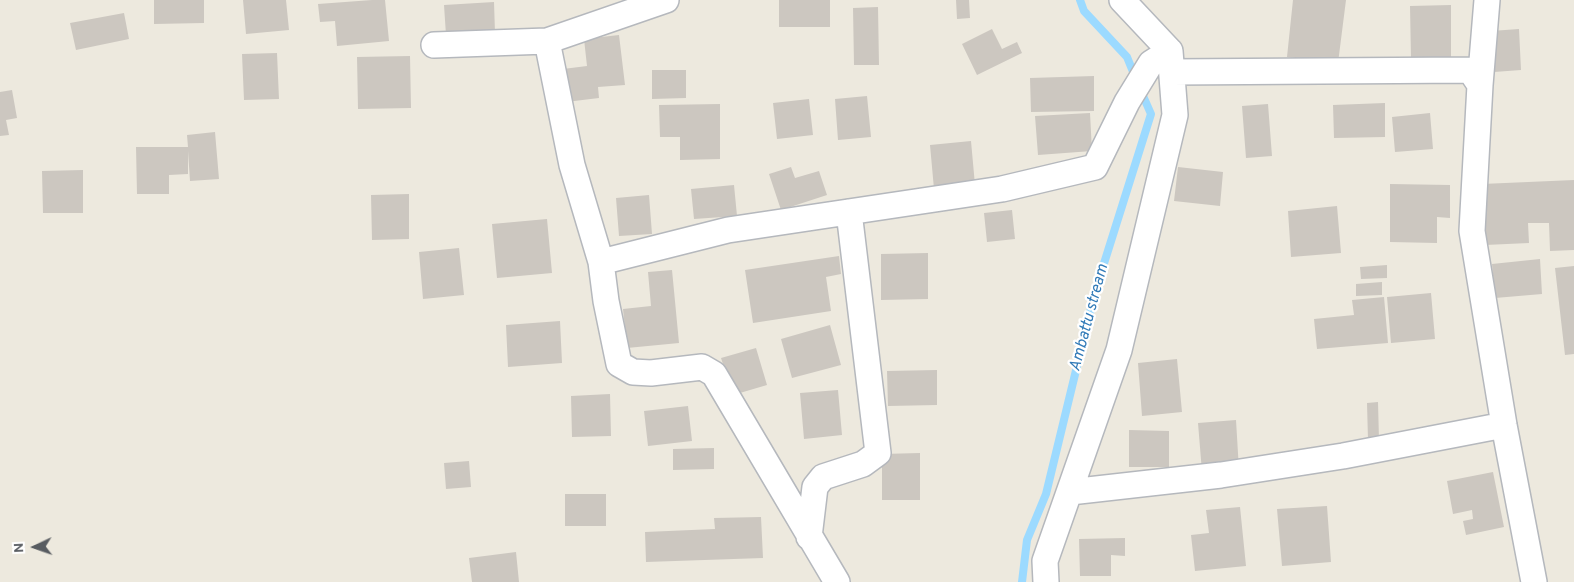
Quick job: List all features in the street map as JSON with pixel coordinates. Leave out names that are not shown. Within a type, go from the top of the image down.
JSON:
[{"type":"street","points":[[434,45],[547,41],[666,0]]},
{"type":"street","points":[[1046,582],[1045,561],[1120,350],[1175,115],[1164,62],[1122,0]]},
{"type":"street","points":[[1487,0],[1480,85],[1472,232],[1504,425],[1534,582]]},
{"type":"street","points":[[547,41],[572,165],[601,262],[606,301],[619,364],[633,372],[652,373],[702,367],[714,374],[809,537],[830,578]]},
{"type":"street","points":[[601,262],[728,230],[1002,189],[1095,167],[1127,102],[1164,62],[1470,70],[1480,85]]},
{"type":"street","points":[[809,537],[814,487],[824,478],[863,464],[878,453],[870,403],[849,212]]},
{"type":"street","points":[[1070,492],[1221,475],[1342,456],[1504,425]]},
{"type":"building","points":[[154,0],[204,0],[204,23],[154,24]]},
{"type":"building","points":[[243,0],[286,0],[289,30],[246,34]]},
{"type":"building","points":[[385,0],[389,41],[337,46],[335,21],[320,22],[318,4]]},
{"type":"building","points":[[779,0],[830,0],[830,27],[779,27]]},
{"type":"building","points":[[956,0],[969,0],[970,18],[957,19]]},
{"type":"building","points":[[1293,0],[1346,0],[1338,63],[1287,57]]},
{"type":"building","points":[[494,2],[495,33],[446,35],[444,5]]},
{"type":"building","points":[[1451,5],[1451,58],[1411,59],[1410,6]]},
{"type":"building","points":[[878,7],[879,65],[854,65],[853,8]]},
{"type":"building","points":[[124,13],[129,39],[76,50],[70,23]]},
{"type":"building","points":[[992,29],[1002,49],[1017,42],[1022,53],[977,75],[962,44]]},
{"type":"building","points":[[1519,29],[1521,70],[1494,72],[1491,31]]},
{"type":"building","points":[[619,35],[625,85],[598,87],[599,98],[566,102],[563,69],[587,66],[584,39]]},
{"type":"building","points":[[277,53],[279,99],[244,100],[242,54]]},
{"type":"building","points":[[410,56],[411,108],[358,109],[357,57]]},
{"type":"building","points":[[652,70],[686,70],[686,98],[652,99]]},
{"type":"building","points":[[1094,76],[1094,111],[1031,112],[1030,78]]},
{"type":"building","points":[[12,90],[17,118],[6,120],[9,135],[0,136],[0,92]]},
{"type":"building","points":[[867,96],[871,137],[838,140],[835,99]]},
{"type":"building","points":[[809,99],[813,135],[777,139],[773,103]]},
{"type":"building","points":[[1385,103],[1385,137],[1334,138],[1333,105]]},
{"type":"building","points":[[720,104],[720,159],[680,160],[680,137],[660,137],[659,105]]},
{"type":"building","points":[[1268,104],[1272,156],[1246,158],[1242,106]]},
{"type":"building","points":[[1090,113],[1092,151],[1038,155],[1035,116]]},
{"type":"building","points":[[1430,113],[1433,149],[1395,152],[1392,117]]},
{"type":"building","points":[[215,132],[219,179],[190,181],[188,151],[188,174],[169,175],[169,194],[137,194],[136,147],[188,147],[187,135]]},
{"type":"building","points":[[971,141],[975,185],[934,189],[930,145]]},
{"type":"building","points":[[791,167],[795,178],[819,171],[827,195],[781,210],[769,174]]},
{"type":"building","points":[[1178,167],[1223,172],[1220,206],[1174,201]]},
{"type":"building","points":[[83,170],[83,213],[43,213],[42,171]]},
{"type":"building","points":[[1574,180],[1574,250],[1550,251],[1549,223],[1528,223],[1529,243],[1485,245],[1482,184]]},
{"type":"building","points":[[1390,184],[1450,185],[1450,218],[1437,217],[1437,243],[1390,242]]},
{"type":"building","points":[[734,185],[737,216],[694,219],[691,189]]},
{"type":"building","points":[[409,194],[409,239],[372,240],[371,195]]},
{"type":"building","points":[[649,195],[652,234],[619,236],[616,198]]},
{"type":"building","points":[[1337,206],[1341,253],[1291,257],[1288,211]]},
{"type":"building","points":[[1012,210],[1015,239],[987,242],[984,213]]},
{"type":"building","points":[[547,219],[552,273],[497,278],[492,224]]},
{"type":"building","points":[[459,248],[464,295],[423,299],[419,252]]},
{"type":"building","points":[[928,253],[928,299],[881,300],[881,254]]},
{"type":"building","points":[[839,256],[841,274],[826,277],[831,311],[753,323],[745,270]]},
{"type":"building","points":[[1540,259],[1542,294],[1495,298],[1492,264]]},
{"type":"building","points":[[1387,265],[1387,278],[1361,279],[1360,267]]},
{"type":"building","points":[[1574,266],[1574,354],[1565,355],[1555,268]]},
{"type":"building","points":[[672,270],[679,343],[627,348],[623,309],[651,306],[648,272]]},
{"type":"building","points":[[1382,282],[1382,295],[1356,296],[1356,284]]},
{"type":"building","points":[[1431,293],[1435,339],[1391,343],[1387,297]]},
{"type":"building","points":[[1384,297],[1388,343],[1317,349],[1314,319],[1354,315],[1352,300]]},
{"type":"building","points":[[560,321],[562,363],[508,367],[506,325]]},
{"type":"building","points":[[830,325],[841,365],[792,378],[781,339]]},
{"type":"building","points":[[756,348],[767,385],[733,395],[721,358]]},
{"type":"building","points":[[1177,359],[1182,412],[1142,416],[1138,363]]},
{"type":"building","points":[[937,370],[937,405],[888,406],[887,371]]},
{"type":"building","points":[[838,390],[842,435],[804,439],[800,393]]},
{"type":"building","points":[[610,394],[611,436],[572,437],[571,396]]},
{"type":"building","points":[[1378,402],[1379,440],[1368,440],[1367,403]]},
{"type":"building","points":[[688,406],[692,441],[648,446],[644,411]]},
{"type":"building","points":[[1236,420],[1239,470],[1202,472],[1198,423]]},
{"type":"building","points":[[1129,430],[1169,431],[1169,467],[1129,467]]},
{"type":"building","points":[[714,448],[714,469],[673,470],[673,449]]},
{"type":"building","points":[[920,453],[920,500],[882,500],[882,454]]},
{"type":"building","points":[[469,461],[471,487],[446,489],[444,463]]},
{"type":"building","points":[[1493,472],[1504,527],[1466,535],[1463,521],[1473,519],[1472,510],[1453,514],[1447,481]]},
{"type":"building","points":[[565,494],[606,494],[606,526],[565,526]]},
{"type":"building","points":[[1327,506],[1331,562],[1282,566],[1277,509]]},
{"type":"building","points":[[1240,507],[1246,566],[1195,571],[1191,535],[1209,533],[1206,510]]},
{"type":"building","points":[[761,517],[763,558],[646,562],[645,532],[715,529],[714,518]]},
{"type":"building","points":[[1125,538],[1125,556],[1111,555],[1111,576],[1080,576],[1079,539]]},
{"type":"building","points":[[516,552],[519,582],[472,582],[469,558]]},
{"type":"waterway","points":[[1080,0],[1084,11],[1127,57],[1136,79]]},
{"type":"waterway","name":"Ambattu stream","points":[[1022,582],[1027,540],[1046,494],[1095,292],[1151,114],[1140,89]]}]
